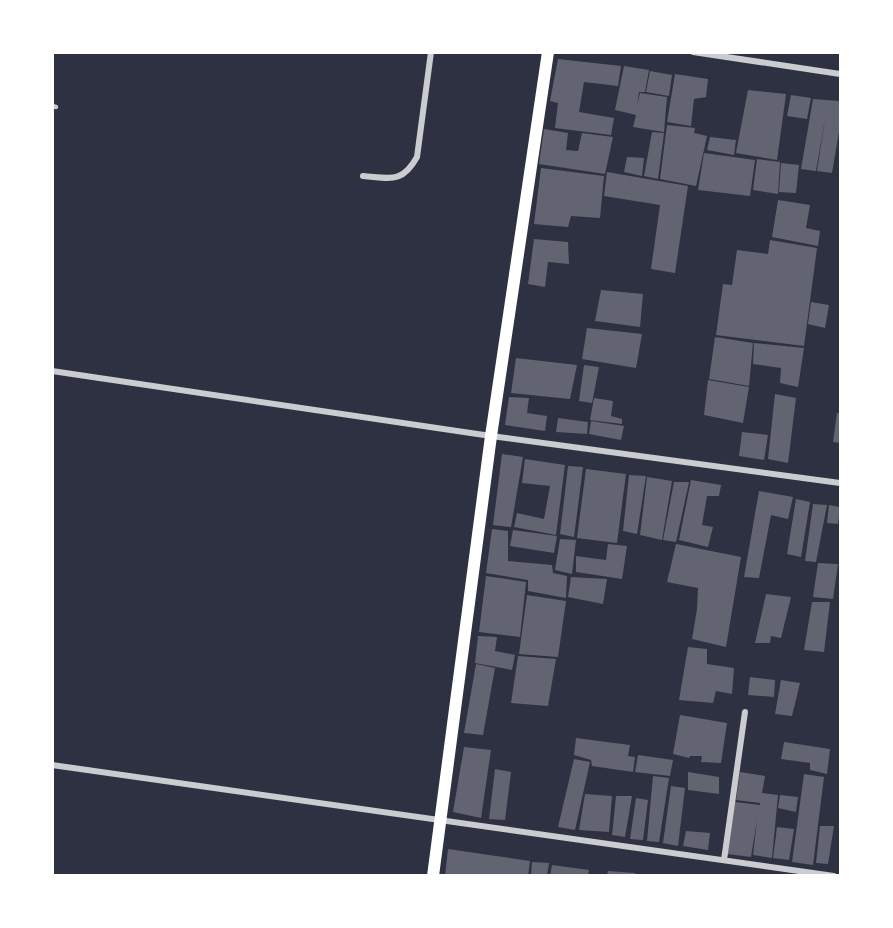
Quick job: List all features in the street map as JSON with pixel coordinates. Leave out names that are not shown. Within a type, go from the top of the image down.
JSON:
[{"type":"main road","points":[[433,876],[490,436],[548,52]]},
{"type":"street","points":[[363,176],[393,178],[410,171],[417,157],[431,52]]},
{"type":"street","points":[[693,52],[840,74]]},
{"type":"street","points":[[52,371],[490,436],[840,483]]},
{"type":"street","points":[[724,860],[745,712]]},
{"type":"street","points":[[52,765],[834,876]]},
{"type":"building","points":[[558,59],[621,66],[618,86],[584,82],[579,112],[614,118],[611,135],[555,128],[558,103],[550,101]]},
{"type":"building","points":[[624,66],[649,70],[645,92],[639,92],[637,105],[640,93],[667,97],[664,132],[633,127],[636,115],[615,110]]},
{"type":"building","points":[[650,71],[672,75],[669,96],[646,92]]},
{"type":"building","points":[[675,74],[708,79],[706,97],[694,99],[691,126],[667,122]]},
{"type":"building","points":[[748,90],[786,94],[777,160],[736,153]]},
{"type":"building","points":[[791,95],[811,98],[807,119],[787,116]]},
{"type":"building","points":[[813,99],[840,101],[840,126],[832,173],[817,171],[825,119],[816,171],[801,169]]},
{"type":"building","points":[[667,125],[695,128],[694,133],[707,136],[696,186],[660,179]]},
{"type":"building","points":[[544,129],[568,133],[566,150],[578,151],[582,133],[613,137],[605,174],[539,164]]},
{"type":"building","points":[[652,132],[664,133],[658,179],[644,176]]},
{"type":"building","points":[[710,137],[736,140],[734,155],[707,150]]},
{"type":"building","points":[[704,153],[755,160],[750,196],[698,190]]},
{"type":"building","points":[[627,157],[644,158],[642,176],[624,172]]},
{"type":"building","points":[[757,159],[780,162],[778,194],[753,190]]},
{"type":"building","points":[[781,163],[799,165],[796,193],[779,192]]},
{"type":"building","points":[[541,168],[604,176],[600,218],[571,216],[568,227],[534,224]]},
{"type":"building","points":[[607,172],[688,186],[675,273],[651,269],[660,205],[604,196]]},
{"type":"building","points":[[778,200],[810,205],[806,228],[820,231],[818,246],[772,237]]},
{"type":"building","points":[[534,239],[568,242],[569,264],[548,262],[545,287],[528,284]]},
{"type":"building","points":[[770,240],[817,248],[804,346],[716,335],[723,284],[732,285],[737,250],[768,254]]},
{"type":"building","points":[[601,290],[643,294],[640,327],[595,321]]},
{"type":"building","points":[[811,302],[829,305],[825,328],[808,324]]},
{"type":"building","points":[[587,328],[642,334],[636,368],[582,359]]},
{"type":"building","points":[[715,337],[753,343],[749,386],[709,379]]},
{"type":"building","points":[[754,343],[804,348],[798,387],[780,383],[781,368],[753,364]]},
{"type":"building","points":[[516,358],[577,365],[570,399],[511,393]]},
{"type":"building","points":[[584,365],[599,367],[592,403],[579,401]]},
{"type":"building","points":[[708,380],[749,387],[743,423],[704,415]]},
{"type":"building","points":[[775,394],[796,398],[788,463],[768,459]]},
{"type":"building","points":[[509,397],[529,398],[527,413],[547,416],[545,431],[505,425]]},
{"type":"building","points":[[594,398],[613,401],[611,416],[622,419],[622,424],[590,420]]},
{"type":"building","points":[[837,413],[840,413],[840,443],[833,442]]},
{"type":"building","points":[[558,418],[588,422],[587,434],[556,432]]},
{"type":"building","points":[[591,421],[624,426],[621,440],[589,434]]},
{"type":"building","points":[[742,432],[768,435],[764,460],[739,456]]},
{"type":"building","points":[[502,454],[523,457],[511,527],[493,525]]},
{"type":"building","points":[[525,459],[565,465],[556,535],[514,527],[517,513],[544,519],[550,486],[522,483]]},
{"type":"building","points":[[568,466],[583,467],[574,537],[560,534]]},
{"type":"building","points":[[586,469],[626,474],[617,543],[577,538]]},
{"type":"building","points":[[629,475],[646,476],[637,534],[623,531]]},
{"type":"building","points":[[647,477],[672,481],[662,540],[640,535]]},
{"type":"building","points":[[691,480],[721,485],[719,496],[707,496],[702,525],[713,527],[708,547],[679,540]]},
{"type":"building","points":[[674,482],[689,482],[676,542],[663,540]]},
{"type":"building","points":[[759,491],[793,497],[788,519],[771,515],[759,578],[744,577]]},
{"type":"building","points":[[796,499],[810,502],[801,557],[787,554]]},
{"type":"building","points":[[813,504],[827,505],[816,562],[805,561]]},
{"type":"building","points":[[829,505],[840,507],[838,524],[827,523]]},
{"type":"building","points":[[492,529],[508,531],[508,561],[552,565],[553,573],[567,576],[566,598],[528,591],[528,580],[486,573]]},
{"type":"building","points":[[513,530],[557,536],[554,553],[510,546]]},
{"type":"building","points":[[560,539],[576,540],[572,574],[555,570]]},
{"type":"building","points":[[608,544],[627,546],[622,579],[576,572],[576,556],[606,560]]},
{"type":"building","points":[[676,544],[741,557],[726,647],[692,639],[698,588],[667,582]]},
{"type":"building","points":[[818,563],[838,564],[833,599],[813,597]]},
{"type":"building","points":[[486,576],[526,582],[520,637],[479,632]]},
{"type":"building","points":[[571,577],[607,579],[603,604],[568,597]]},
{"type":"building","points":[[766,594],[791,597],[781,638],[771,636],[770,643],[755,643]]},
{"type":"building","points":[[527,595],[566,601],[558,657],[519,654]]},
{"type":"building","points":[[812,602],[830,602],[824,652],[804,650]]},
{"type":"building","points":[[478,636],[497,637],[495,651],[515,655],[512,670],[475,663]]},
{"type":"building","points":[[688,647],[707,649],[707,664],[734,668],[732,694],[716,691],[713,703],[679,700]]},
{"type":"building","points":[[518,656],[556,659],[548,706],[511,703]]},
{"type":"building","points":[[476,664],[495,668],[483,735],[464,733]]},
{"type":"building","points":[[750,677],[775,680],[774,697],[748,695]]},
{"type":"building","points":[[781,680],[800,683],[792,716],[775,714]]},
{"type":"building","points":[[680,715],[727,723],[721,763],[701,762],[702,756],[690,756],[689,758],[673,754]]},
{"type":"building","points":[[576,738],[630,745],[628,756],[635,757],[633,772],[592,766],[591,760],[574,755]]},
{"type":"building","points":[[784,742],[830,749],[827,774],[810,770],[810,763],[781,759]]},
{"type":"building","points":[[464,747],[491,750],[481,818],[453,812]]},
{"type":"building","points":[[638,755],[673,760],[670,776],[635,772]]},
{"type":"building","points":[[574,759],[590,762],[575,830],[558,827]]},
{"type":"building","points":[[495,769],[511,772],[505,820],[489,819]]},
{"type":"building","points":[[688,772],[719,777],[719,794],[688,790]]},
{"type":"building","points":[[740,772],[765,776],[762,793],[778,795],[772,858],[753,855],[757,820],[751,857],[727,854],[735,802],[760,805],[760,803],[736,800]]},
{"type":"building","points":[[804,774],[824,777],[813,865],[792,862]]},
{"type":"building","points":[[653,776],[669,778],[659,842],[647,841]]},
{"type":"building","points":[[671,786],[685,788],[678,846],[663,843]]},
{"type":"building","points":[[585,794],[612,796],[609,832],[579,830]]},
{"type":"building","points":[[780,795],[798,797],[796,812],[778,808]]},
{"type":"building","points":[[616,796],[632,796],[625,837],[612,835]]},
{"type":"building","points":[[636,798],[648,800],[643,840],[630,839]]},
{"type":"building","points":[[820,826],[834,826],[828,864],[816,863]]},
{"type":"building","points":[[777,827],[794,829],[789,860],[773,858]]},
{"type":"building","points":[[686,831],[710,833],[708,850],[683,846]]},
{"type":"building","points":[[448,849],[530,861],[528,876],[445,876]]},
{"type":"building","points":[[532,862],[549,863],[547,876],[531,876]]},
{"type":"building","points":[[552,865],[589,870],[588,876],[550,876]]},
{"type":"building","points":[[608,871],[635,873],[635,876],[607,876]]}]
